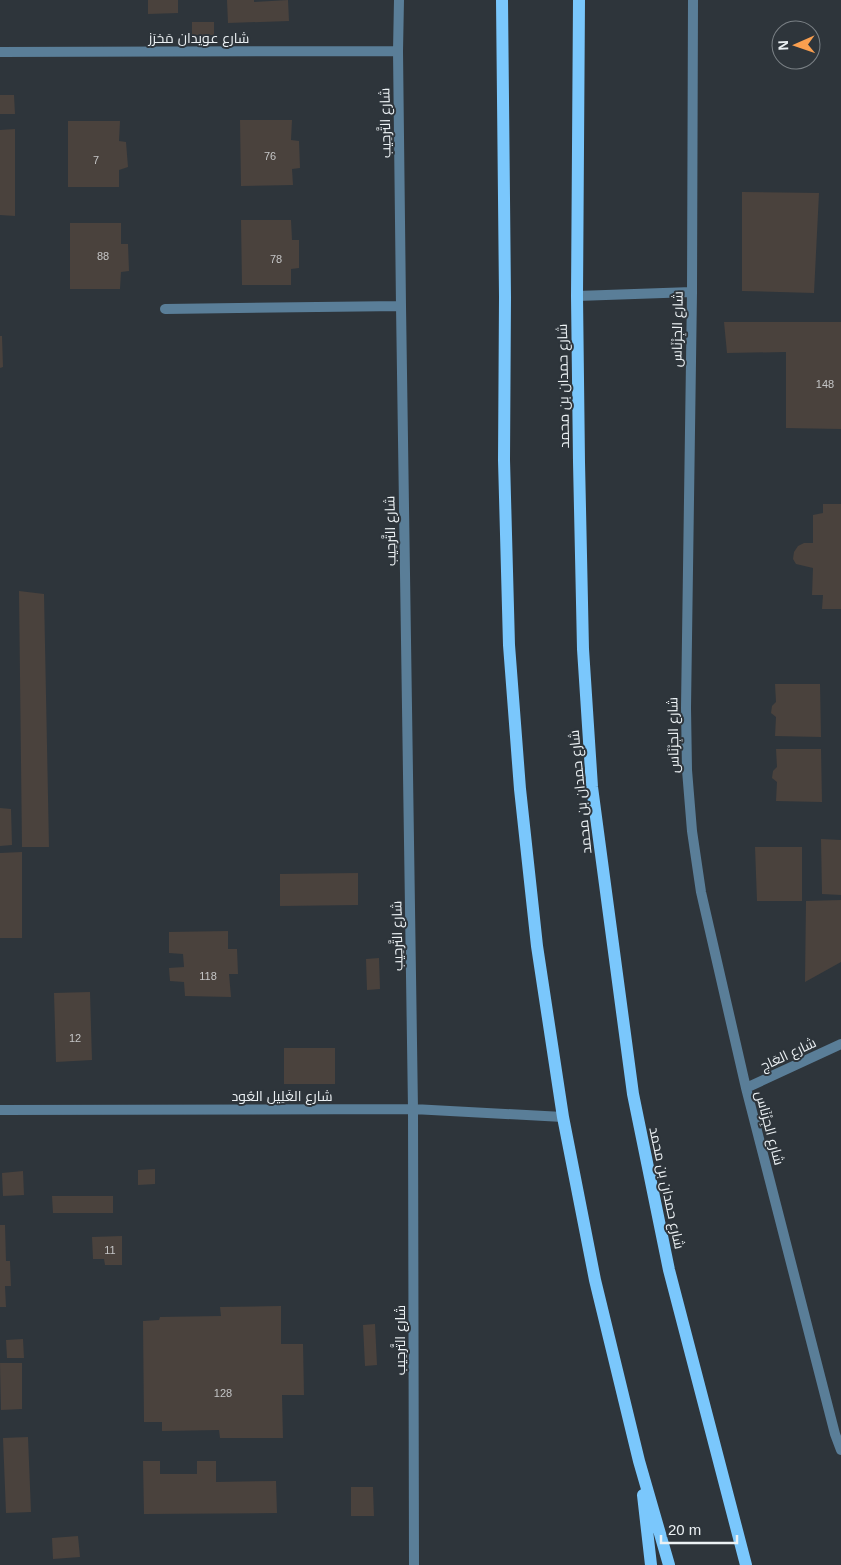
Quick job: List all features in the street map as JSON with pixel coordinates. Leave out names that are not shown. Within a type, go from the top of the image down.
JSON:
[{"type":"main road","points":[[502,0],[505,296],[504,460],[509,645],[520,790],[537,946],[563,1117],[595,1280],[639,1461],[669,1565]]},
{"type":"main road","name":"شارع حمدان بن محمد","points":[[579,0],[577,296],[582,649],[592,786],[633,1094],[669,1270],[746,1565]]},
{"type":"main road","points":[[639,1461],[651,1565]]},
{"type":"street","name":"شارع التَّرحِيب","points":[[399,0],[401,306],[413,1109],[414,1565]]},
{"type":"street","name":"شارع الجِرْنَاس","points":[[693,0],[692,292],[686,648],[687,770],[692,832],[701,892],[746,1088],[835,1434],[841,1450]]},
{"type":"street","name":"شارع عويدان مَخرَز","points":[[0,52],[398,51]]},
{"type":"street","points":[[577,296],[692,292]]},
{"type":"street","points":[[165,309],[401,306]]},
{"type":"street","name":"شارع العَاج","points":[[746,1088],[841,1044]]},
{"type":"street","name":"شارع الغَلِيل العُود","points":[[0,1110],[413,1109],[563,1117]]},
{"type":"building","points":[[148,0],[178,0],[178,13],[148,14]]},
{"type":"building","points":[[227,0],[254,0],[254,2],[288,0],[289,21],[228,23]]},
{"type":"building","points":[[192,22],[214,22],[214,35],[192,35]]},
{"type":"building","points":[[0,95],[14,95],[15,114],[0,114]]},
{"type":"building","points":[[240,120],[292,120],[291,140],[299,141],[300,168],[292,169],[293,185],[241,186]]},
{"type":"building","points":[[68,121],[120,121],[119,141],[126,142],[128,167],[119,170],[119,187],[68,187]]},
{"type":"building","points":[[15,129],[15,216],[0,215],[0,130]]},
{"type":"building","points":[[742,192],[819,193],[814,293],[742,291]]},
{"type":"building","points":[[241,220],[291,220],[292,240],[299,240],[299,268],[291,269],[291,285],[242,285]]},
{"type":"building","points":[[70,223],[121,223],[121,244],[128,244],[129,271],[121,272],[120,289],[70,289]]},
{"type":"building","points":[[724,322],[841,322],[841,429],[786,428],[786,352],[727,353]]},
{"type":"building","points":[[0,336],[2,336],[3,367],[0,368]]},
{"type":"building","points":[[823,504],[841,504],[841,609],[822,609],[823,595],[812,595],[813,568],[796,564],[793,559],[794,552],[798,546],[804,543],[813,543],[813,515],[823,513]]},
{"type":"building","points":[[19,591],[44,594],[49,847],[22,847]]},
{"type":"building","points":[[775,684],[820,684],[821,737],[775,736],[776,717],[771,713],[772,706],[776,702]]},
{"type":"building","points":[[776,749],[821,749],[822,802],[776,801],[777,782],[772,778],[773,771],[777,767]]},
{"type":"building","points":[[0,808],[11,809],[12,845],[0,846]]},
{"type":"building","points":[[821,839],[841,840],[841,895],[822,894]]},
{"type":"building","points":[[755,847],[802,847],[802,901],[757,901]]},
{"type":"building","points":[[22,852],[22,938],[0,938],[0,853]]},
{"type":"building","points":[[358,873],[358,905],[280,906],[280,874]]},
{"type":"building","points":[[841,900],[841,962],[805,982],[806,901]]},
{"type":"building","points":[[228,931],[228,949],[237,949],[238,974],[229,974],[231,997],[185,996],[184,982],[170,981],[169,968],[184,967],[183,954],[169,953],[169,932]]},
{"type":"building","points":[[379,958],[380,989],[367,990],[366,959]]},
{"type":"building","points":[[90,992],[92,1060],[56,1062],[54,993]]},
{"type":"building","points":[[284,1048],[335,1048],[335,1084],[284,1084]]},
{"type":"building","points":[[155,1169],[155,1184],[138,1185],[138,1170]]},
{"type":"building","points":[[23,1171],[24,1195],[3,1196],[2,1173]]},
{"type":"building","points":[[52,1196],[113,1196],[113,1213],[53,1213]]},
{"type":"building","points":[[0,1225],[5,1225],[6,1261],[10,1261],[11,1286],[5,1286],[6,1307],[0,1307]]},
{"type":"building","points":[[122,1236],[122,1265],[105,1265],[104,1259],[93,1259],[92,1237]]},
{"type":"building","points":[[281,1306],[281,1344],[303,1344],[304,1395],[282,1395],[283,1438],[220,1438],[219,1430],[162,1431],[162,1422],[144,1422],[143,1321],[159,1320],[160,1317],[221,1316],[220,1307]]},
{"type":"building","points":[[375,1324],[377,1365],[365,1366],[363,1325]]},
{"type":"building","points":[[23,1339],[24,1358],[7,1358],[6,1340]]},
{"type":"building","points":[[0,1363],[22,1363],[22,1409],[1,1410]]},
{"type":"building","points":[[28,1437],[31,1512],[6,1513],[3,1438]]},
{"type":"building","points":[[143,1461],[160,1461],[160,1474],[197,1474],[197,1461],[216,1461],[216,1482],[276,1481],[277,1513],[144,1514]]},
{"type":"building","points":[[351,1487],[373,1487],[374,1516],[351,1516]]},
{"type":"building","points":[[78,1536],[80,1557],[53,1559],[52,1538]]}]
